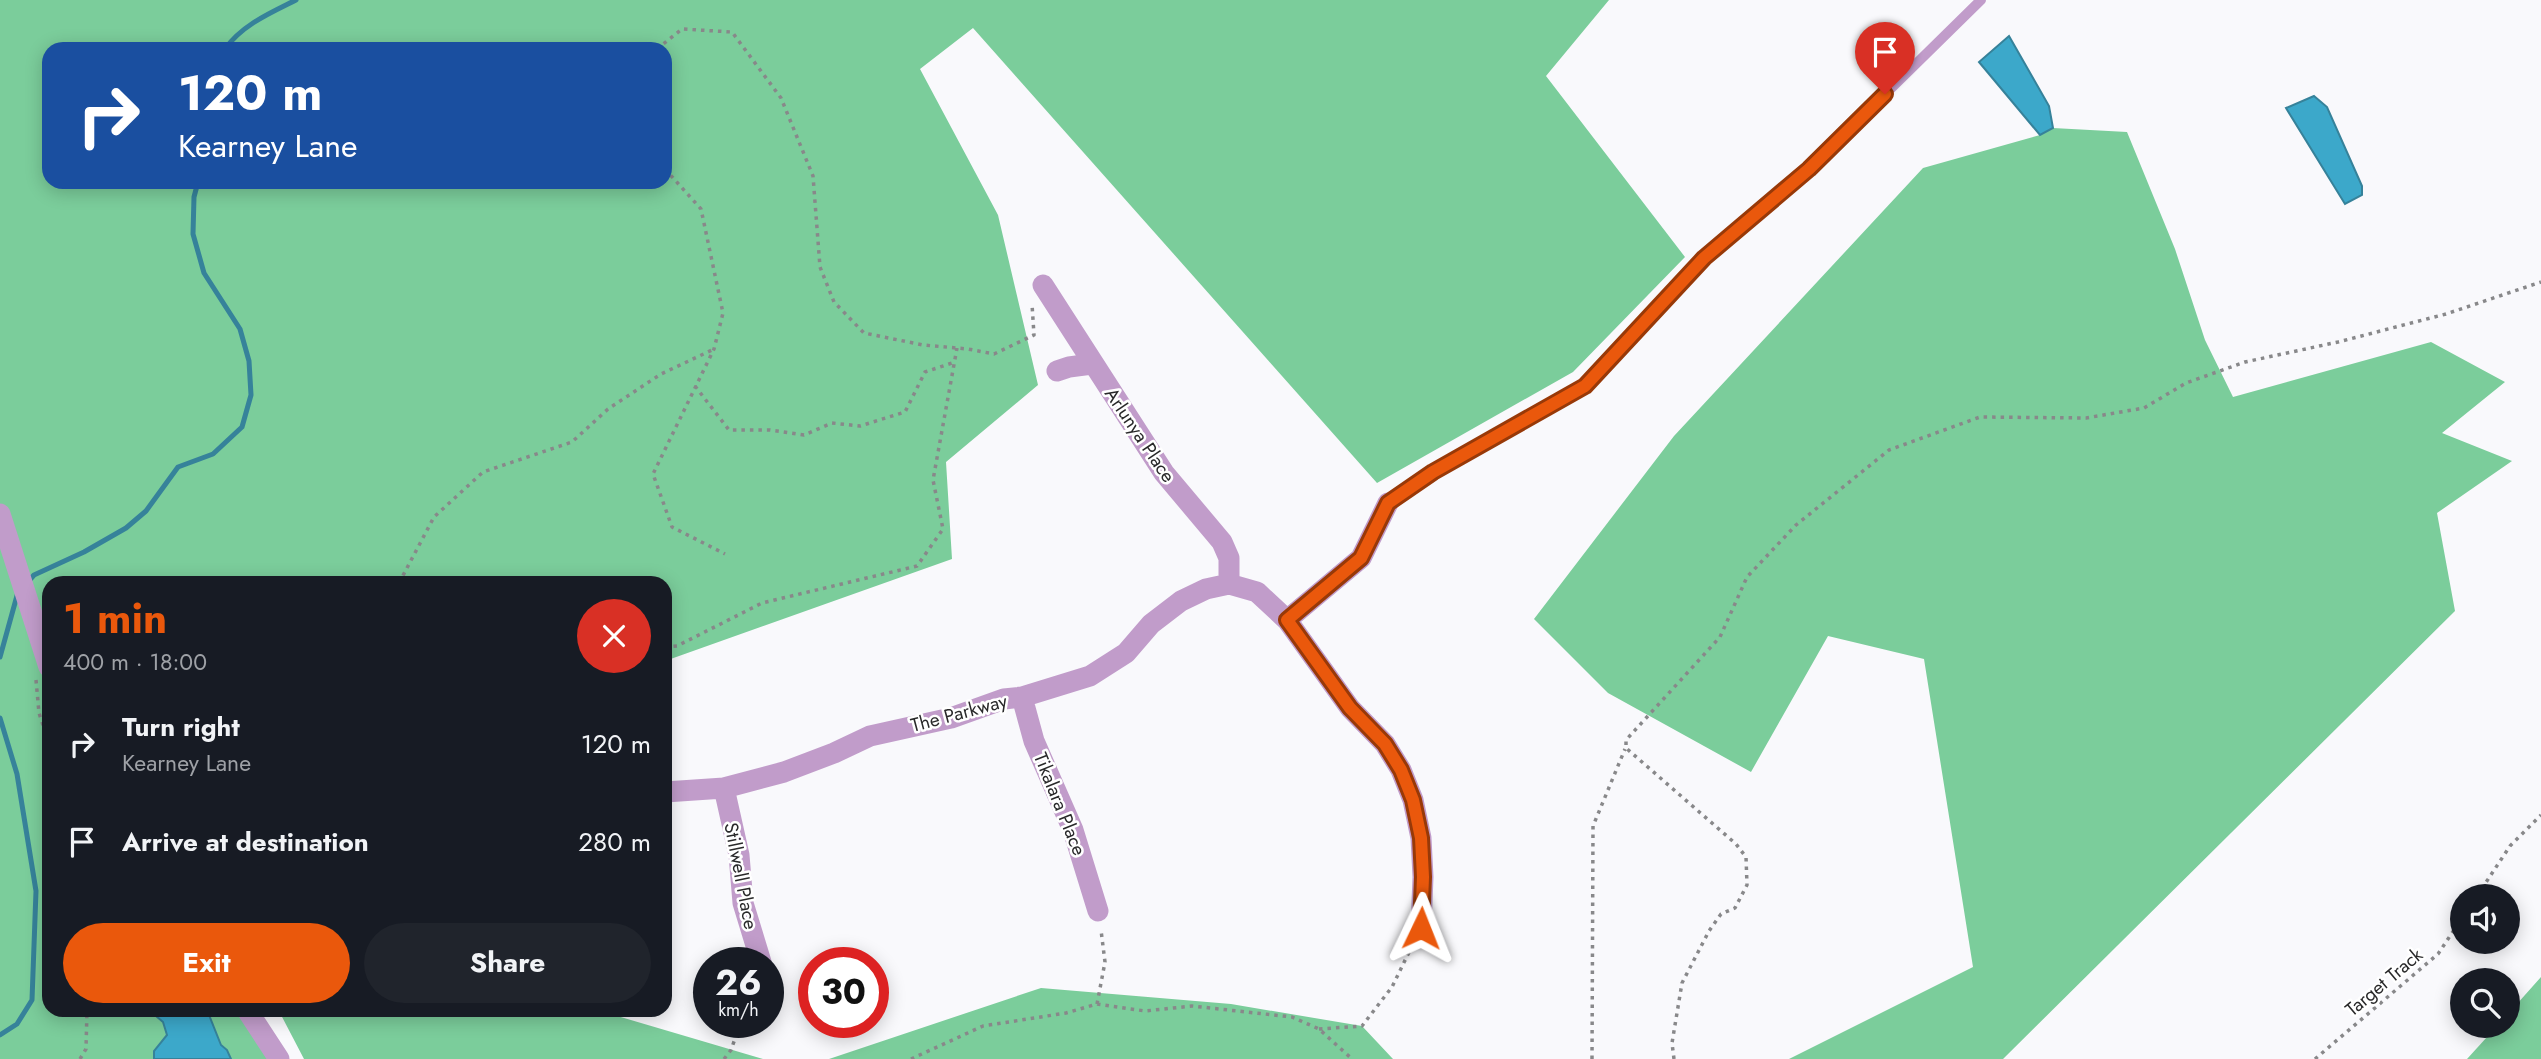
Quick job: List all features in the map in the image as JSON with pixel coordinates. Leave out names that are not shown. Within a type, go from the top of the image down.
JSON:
[{"type":"street","name":"Arlunya Place","points":[[1043,285],[1164,474],[1222,542],[1228,558],[1229,584]]},
{"type":"street","points":[[1057,371],[1092,364]]},
{"type":"street","points":[[1287,620],[1361,558],[1388,503]]},
{"type":"street","points":[[2,521],[42,646]]},
{"type":"street","points":[[1229,584],[1257,592],[1287,620],[1350,708],[1385,744],[1401,770],[1413,800],[1421,838],[1421,928]]},
{"type":"street","name":"The Parkway","points":[[672,792],[724,788],[784,772],[834,754],[870,736],[951,718],[1004,699],[1022,697],[1090,676],[1126,653],[1151,624],[1181,601],[1206,589],[1229,584]]},
{"type":"street","name":"Tikalara Place","points":[[1022,697],[1034,741],[1073,830],[1098,911]]},
{"type":"street","name":"Stillwell Place","points":[[724,788],[739,855],[743,903],[756,947]]},
{"type":"street","points":[[252,1017],[279,1059]]},
{"type":"lane","points":[[1388,503],[1433,472],[1585,386],[1704,258],[1809,169],[1981,0]]},
{"type":"path","points":[[666,42],[682,29],[732,32],[781,98],[813,176],[820,267],[834,302],[864,333],[923,345],[994,354],[1034,335],[1031,298],[1043,285]]},
{"type":"path","points":[[672,177],[701,209],[723,313],[714,349],[653,474],[672,527],[725,554]]},
{"type":"path","points":[[1592,1059],[1593,826],[1626,748],[1626,740],[1720,637],[1747,578],[1796,525],[1889,450],[1980,417],[2086,418],[2144,408],[2186,383],[2245,362],[2338,342],[2446,314],[2541,282]]},
{"type":"path","points":[[672,646],[762,603],[917,566],[943,529],[933,480],[957,348]]},
{"type":"path","points":[[403,576],[435,517],[483,472],[572,442],[608,409],[662,374],[714,349]]},
{"type":"path","points":[[695,386],[729,430],[770,430],[804,435],[832,423],[860,426],[905,412],[925,372],[955,362]]},
{"type":"path","points":[[39,713],[42,722]]},
{"type":"path","points":[[1626,748],[1736,844],[1746,857],[1747,884],[1735,908],[1721,915],[1709,931],[1682,982],[1672,1043],[1674,1059]]},
{"type":"path","points":[[2485,884],[2510,846],[2541,815]]},
{"type":"path","points":[[1097,1004],[1105,962],[1098,911]]},
{"type":"path","points":[[1319,1029],[1362,1026],[1392,987],[1421,928]]},
{"type":"path","name":"Target Track","points":[[2315,1059],[2438,954],[2450,936]]},
{"type":"path","points":[[911,1059],[983,1026],[1066,1013],[1097,1004],[1145,1011],[1192,1006],[1292,1017],[1319,1029],[1352,1059]]},
{"type":"path","points":[[80,1059],[86,1049],[87,1017]]},
{"type":"path","points":[[724,1059],[735,1038]]},
{"type":"green space","points":[[0,0],[1609,0],[1546,76],[1685,257],[1573,372],[1377,483],[973,28],[920,69],[998,215],[1038,385],[946,462],[952,559],[672,659],[672,576],[42,576],[42,1017],[157,1017],[163,1022],[167,1035],[154,1051],[154,1059],[0,1059]]},
{"type":"green space","points":[[2053,128],[2127,132],[2175,249],[2205,340],[2233,397],[2431,342],[2505,382],[2442,433],[2512,461],[2437,513],[2455,611],[2003,1059],[1789,1059],[1973,967],[1924,659],[1828,636],[1751,772],[1608,693],[1534,619],[1674,436],[1923,168],[2040,135]]},
{"type":"green space","points":[[2541,977],[2541,1059],[2467,1059],[2486,1038],[2520,1038],[2520,1001]]},
{"type":"green space","points":[[1041,988],[1231,1004],[1362,1026],[1393,1059],[829,1059]]},
{"type":"green space","points":[[210,1017],[251,1017],[269,1059],[231,1059],[221,1045]]},
{"type":"green space","points":[[282,1017],[621,1017],[763,1059],[304,1059]]},
{"type":"water","points":[[2009,36],[2049,106],[2053,128],[2040,135],[1979,62]]},
{"type":"water","points":[[2314,96],[2327,107],[2362,186],[2362,195],[2345,204],[2286,108]]},
{"type":"water","points":[[157,1017],[210,1017],[221,1045],[231,1059],[154,1059],[154,1051],[167,1035],[163,1022]]},
{"type":"waterway","points":[[231,42],[248,26],[296,0]]},
{"type":"waterway","points":[[27,583],[34,575],[84,552],[126,528],[146,511],[178,467],[213,454],[242,427],[251,395],[249,361],[240,329],[204,273],[193,234],[196,189]]},
{"type":"waterway","points":[[0,657],[18,592]]},
{"type":"waterway","points":[[0,718],[17,774],[36,891],[32,1000],[17,1024],[0,1035]]},
{"type":"route","points":[[1421,928],[1421,838],[1413,800],[1401,770],[1385,744],[1350,708],[1287,620],[1361,558],[1388,503],[1433,472],[1585,386],[1704,258],[1809,169],[1885,94]]}]
